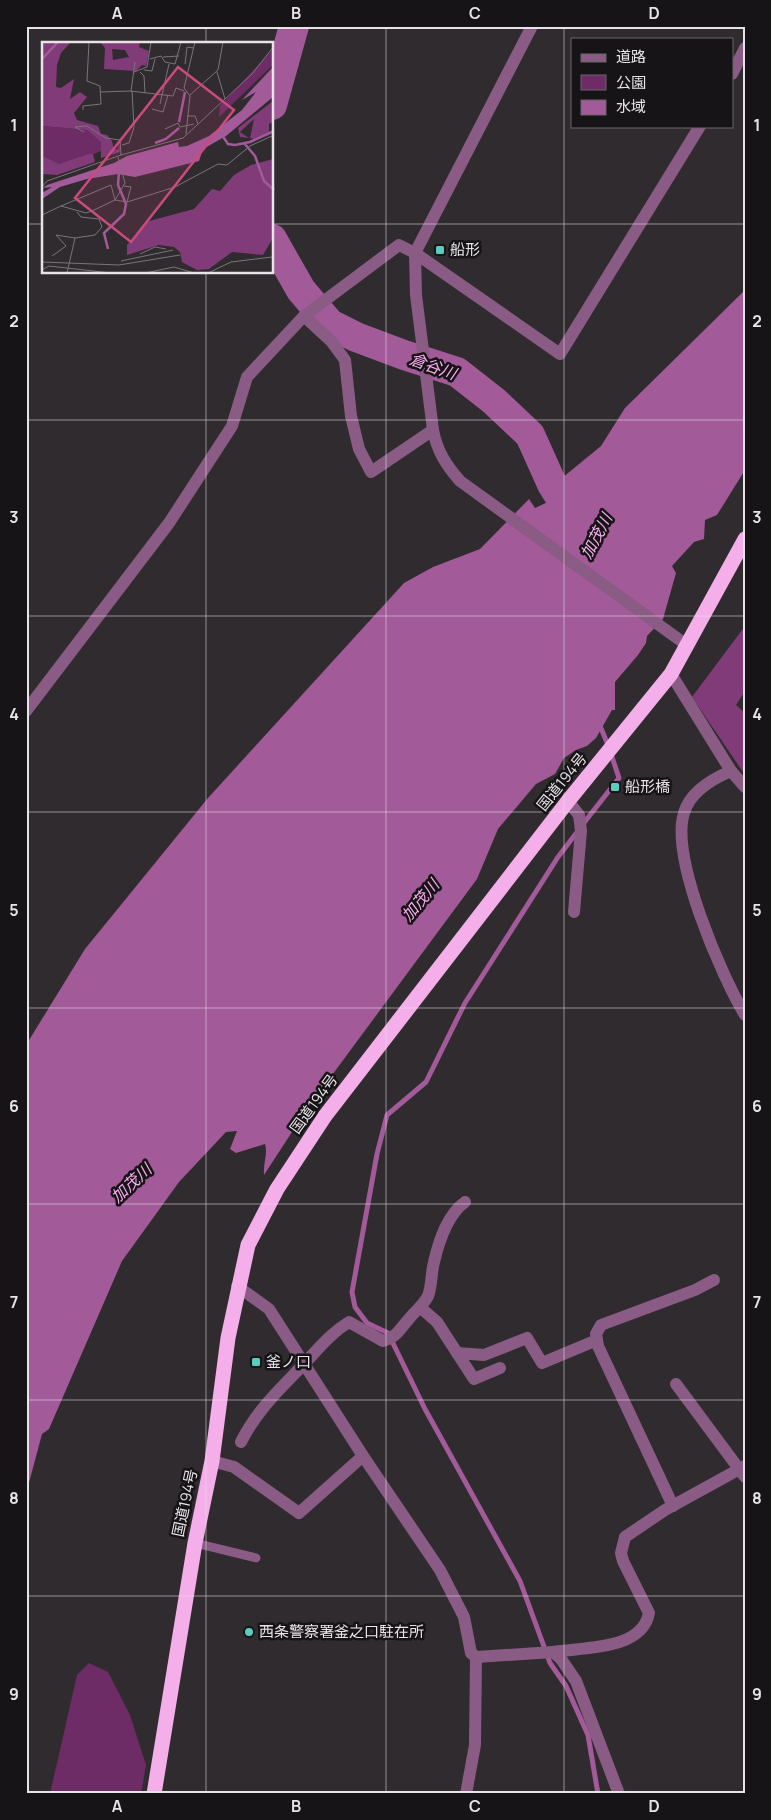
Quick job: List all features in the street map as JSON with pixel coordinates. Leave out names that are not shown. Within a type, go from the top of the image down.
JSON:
[{"type":"highway","name":"国道194号","points":[[154,1794],[195,1543],[212,1461],[228,1338],[237,1286],[248,1245],[278,1190],[325,1116],[568,801],[671,674],[745,539]]},
{"type":"street","points":[[532,26],[415,253],[416,295],[435,441],[446,464],[471,488],[688,646]]},
{"type":"street","points":[[734,70],[745,48]]},
{"type":"street","points":[[26,711],[169,523],[232,426],[247,377],[304,316],[399,246],[415,253],[560,354],[699,128]]},
{"type":"street","points":[[304,316],[331,341],[345,360],[352,416],[359,449],[371,472],[433,430]]},
{"type":"street","points":[[671,674],[731,771],[745,787]]},
{"type":"street","points":[[731,771],[715,778],[693,796],[684,812],[682,829],[683,853],[696,902],[745,1015]]},
{"type":"street","points":[[568,801],[579,816],[581,832],[574,912]]},
{"type":"street","points":[[241,1442],[251,1423],[264,1406],[333,1332],[349,1322],[383,1341],[395,1337],[408,1320],[421,1308],[428,1295],[434,1262],[447,1224],[455,1209],[464,1202]]},
{"type":"street","points":[[673,1506],[598,1346],[596,1334],[601,1325],[695,1290],[714,1280]]},
{"type":"street","points":[[237,1286],[269,1309],[363,1456],[440,1570],[464,1617],[471,1653],[476,1657],[553,1652],[579,1648],[597,1649],[615,1644],[643,1628],[648,1613],[623,1561],[622,1543],[625,1537],[643,1523],[673,1506],[743,1471],[676,1384]]},
{"type":"street","points":[[421,1308],[437,1322],[474,1379],[500,1368]]},
{"type":"street","points":[[457,1352],[484,1355],[527,1338],[542,1364],[597,1340]]},
{"type":"street","points":[[212,1461],[234,1467],[299,1513],[363,1456]]},
{"type":"street","points":[[553,1652],[561,1659],[576,1681],[619,1794]]},
{"type":"street","points":[[466,1794],[475,1744],[476,1657]]},
{"type":"lane","points":[[195,1543],[256,1558]]},
{"type":"green space","points":[[89,1663],[108,1672],[130,1715],[146,1765],[141,1794],[50,1794],[77,1675]]},
{"type":"shaded area","points":[[745,626],[745,691],[736,705],[745,713],[745,775],[692,697]]},
{"type":"water","name":"加茂川","points":[[745,290],[745,470],[717,515],[705,520],[704,539],[694,542],[672,566],[676,573],[663,619],[647,636],[646,643],[638,655],[615,682],[615,710],[612,710],[596,738],[587,746],[576,750],[564,758],[555,774],[536,784],[498,829],[477,879],[307,1109],[264,1175],[265,1144],[236,1153],[230,1149],[237,1131],[226,1132],[179,1182],[122,1261],[49,1429],[42,1434],[26,1494],[26,1045],[85,949],[208,798],[404,583],[433,567],[480,549],[529,499],[535,508],[565,494],[562,478],[601,446],[625,408]]},
{"type":"waterway","name":"倉谷川","points":[[274,98],[294,26]]},
{"type":"waterway","name":"倉谷川","points":[[274,243],[301,290],[330,324],[356,337],[457,372],[494,401],[530,435],[552,484],[581,531]]},
{"type":"waterway","points":[[598,721],[608,745]]},
{"type":"waterway","points":[[583,824],[619,778],[611,754]]},
{"type":"waterway","points":[[578,831],[558,857],[465,1003],[426,1082],[387,1115],[377,1154],[352,1292],[355,1307],[367,1323],[388,1333],[425,1409],[520,1581],[550,1663],[566,1686],[588,1735],[598,1794]]},
{"type":"place","name":"船形","points":[[440,250]]},
{"type":"place","name":"船形橋","points":[[615,787]]},
{"type":"place","name":"釜ノ口","points":[[256,1362]]},
{"type":"place","name":"西条警察署釜之口駐在所","points":[[249,1632]]}]
